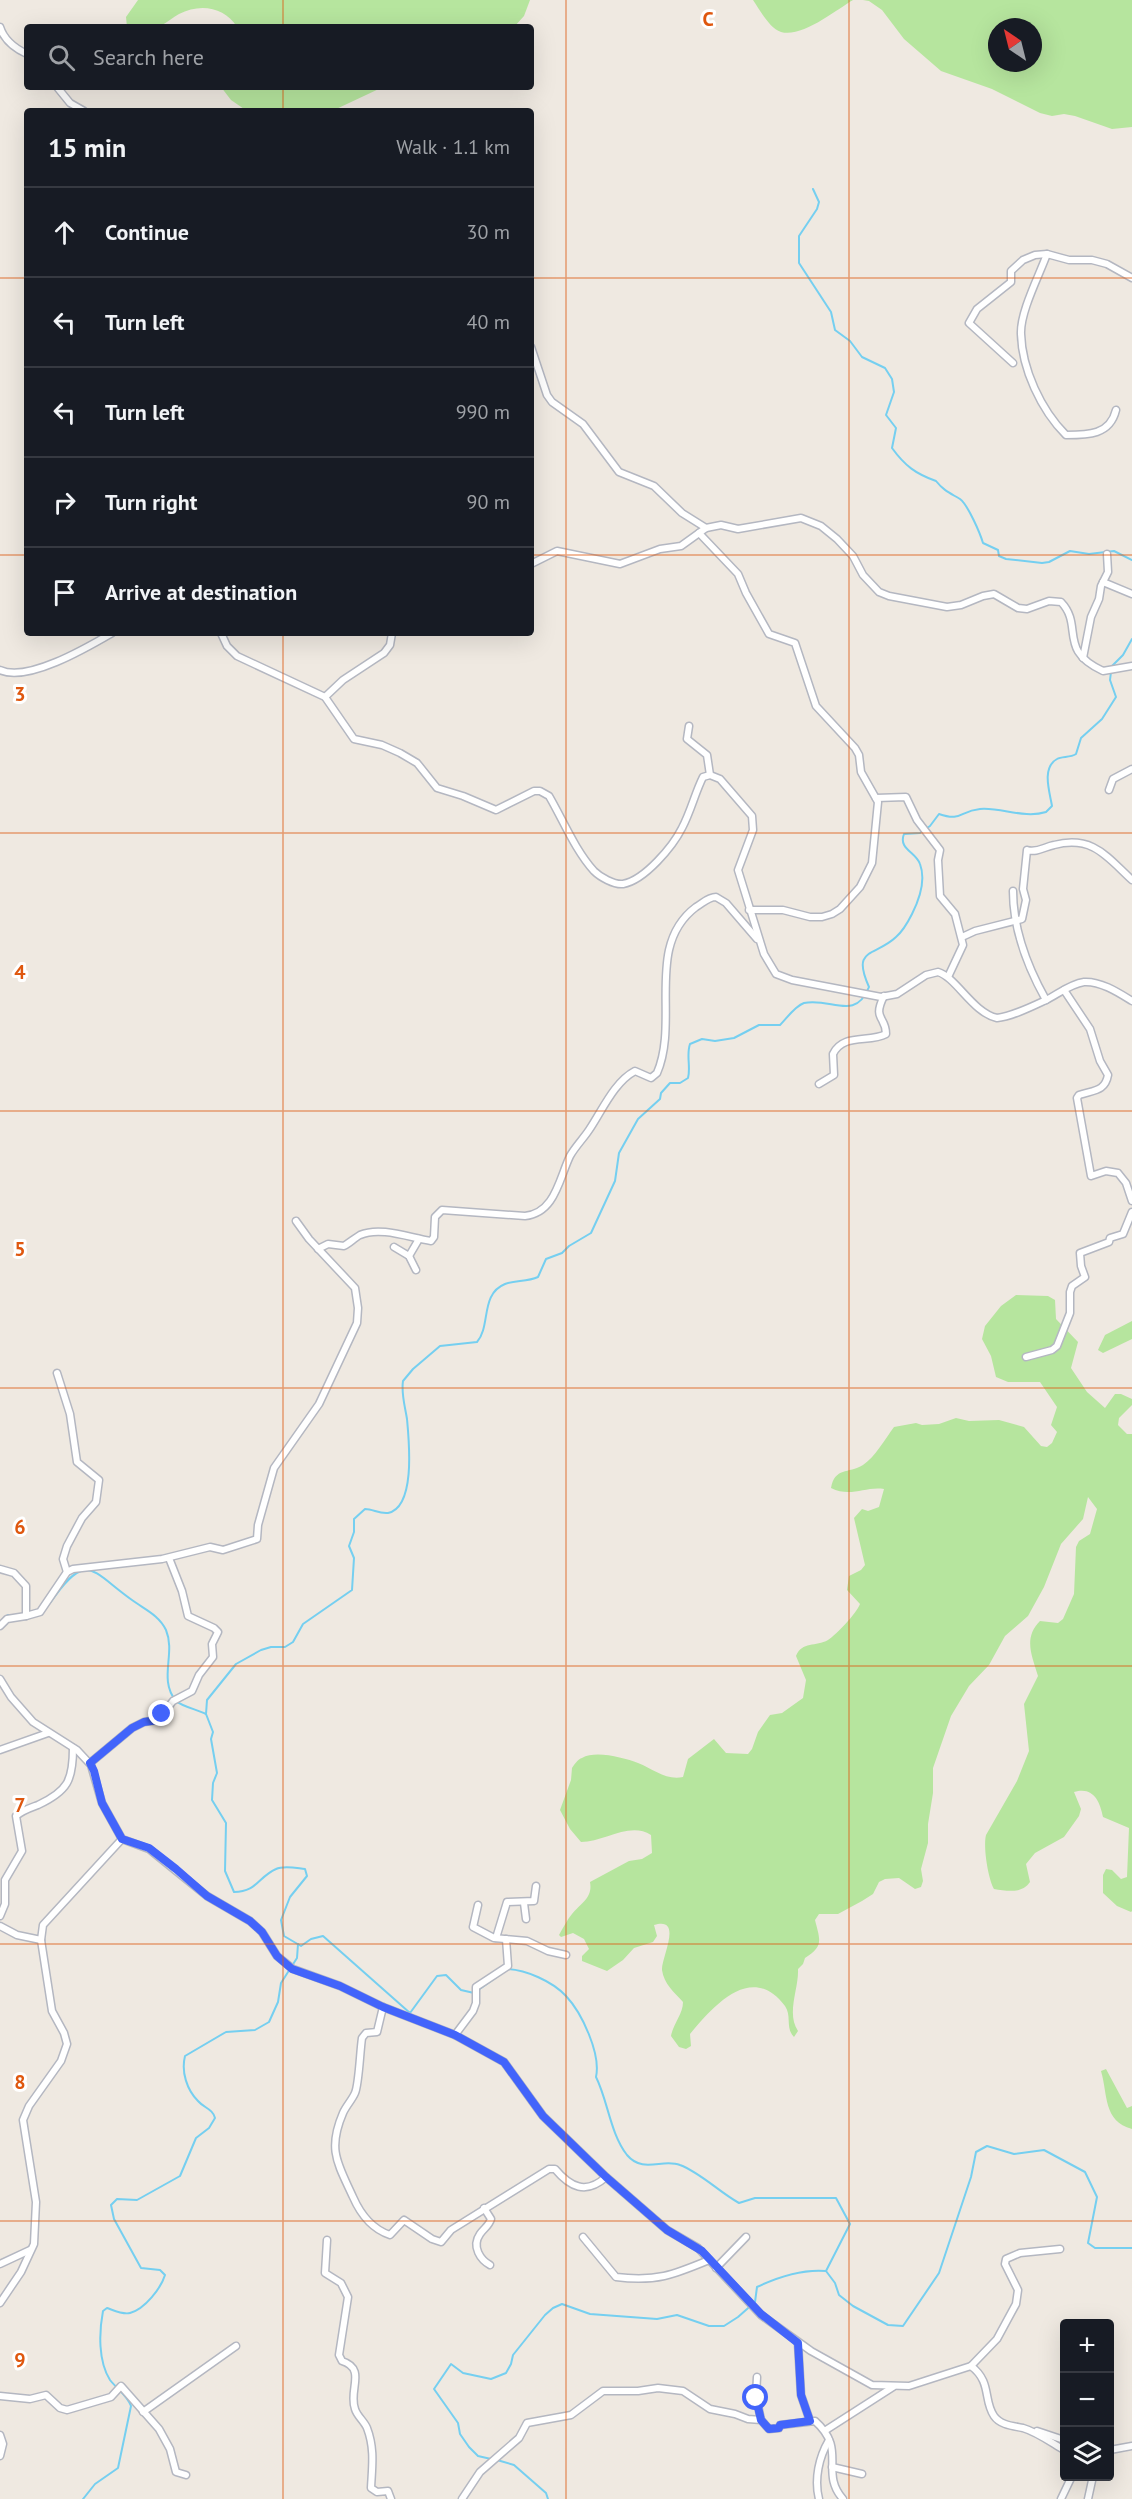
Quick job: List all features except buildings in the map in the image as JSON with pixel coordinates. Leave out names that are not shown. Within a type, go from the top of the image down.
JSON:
[{"type":"street","points":[[0,27],[1,37],[24,53]]},
{"type":"street","points":[[59,90],[70,103],[79,108]]},
{"type":"street","points":[[1013,363],[969,323],[977,309],[1011,282],[1011,271],[1017,266],[1035,255],[1047,254],[1070,260],[1092,260],[1107,264],[1132,278]]},
{"type":"street","points":[[1047,254],[1029,300],[1021,333],[1027,368],[1034,386],[1059,428],[1066,435],[1097,433],[1107,428],[1116,410]]},
{"type":"street","points":[[534,355],[547,395],[552,402],[583,424],[619,472],[654,486],[682,513],[706,528]]},
{"type":"street","points":[[534,562],[557,551],[620,564],[660,549],[681,546],[706,528],[722,525],[738,529],[766,526],[796,518],[808,519],[837,539],[853,556],[863,575],[879,592],[928,605],[947,607],[961,605],[994,594],[1018,608],[1027,609],[1049,601],[1061,602],[1067,608],[1075,650],[1083,658],[1103,671],[1131,668]]},
{"type":"street","points":[[699,533],[738,574],[769,634],[795,643],[816,705],[855,748],[859,755],[861,772],[876,798],[878,811],[870,870],[860,887],[840,909],[822,917],[810,917],[783,910],[749,910]]},
{"type":"street","points":[[1083,658],[1091,617],[1108,572],[1107,554]]},
{"type":"street","points":[[1103,582],[1132,594]]},
{"type":"street","points":[[0,670],[15,674],[31,671],[104,636]]},
{"type":"street","points":[[222,636],[227,646],[237,656],[325,697],[354,740],[382,745],[417,763],[437,788],[496,810],[534,791],[540,791],[549,796],[583,856],[595,873],[609,881],[622,884],[634,879],[672,846],[695,801],[704,777],[710,775],[720,779],[752,816],[753,830],[738,870],[761,945],[770,967],[776,974],[792,980],[884,996],[904,990],[934,972],[948,977],[961,993],[994,1018],[1003,1017],[1046,1000],[1084,982],[1112,989],[1132,1001]]},
{"type":"street","points":[[325,697],[343,680],[384,653],[390,645],[392,636]]},
{"type":"street","points":[[689,726],[687,739],[707,755],[710,775]]},
{"type":"street","points":[[1109,790],[1113,779],[1132,769]]},
{"type":"street","points":[[876,798],[906,797],[917,820],[938,845],[940,850],[938,860],[940,896],[955,914],[963,950],[948,977]]},
{"type":"street","points":[[962,938],[975,931],[1022,919],[1026,903],[1023,889],[1027,850],[1036,851],[1072,842],[1083,844],[1111,857],[1132,880]]},
{"type":"street","points":[[1013,891],[1014,918],[1028,966],[1046,1000]]},
{"type":"street","points":[[318,1249],[328,1244],[344,1246],[359,1236],[372,1233],[400,1234],[433,1240],[435,1217],[442,1210],[534,1215],[553,1197],[571,1155],[620,1083],[634,1071],[651,1078],[656,1075],[660,1066],[665,1034],[668,951],[673,934],[684,916],[709,898],[716,897],[726,903],[761,945]]},
{"type":"street","points":[[1064,990],[1090,1029],[1100,1061],[1108,1075],[1101,1089],[1078,1097],[1090,1176],[1106,1171],[1118,1173],[1126,1183],[1132,1201]]},
{"type":"street","points":[[819,1084],[834,1075],[833,1054],[839,1046],[852,1040],[881,1037],[886,1034],[886,1027],[879,1017],[879,1006],[884,996]]},
{"type":"street","points":[[1026,1357],[1052,1350],[1057,1346],[1070,1313],[1072,1286],[1085,1277],[1080,1253],[1103,1246],[1109,1242],[1110,1238],[1123,1234],[1132,1212]]},
{"type":"street","points":[[0,1626],[7,1619],[38,1614],[45,1608],[67,1572],[73,1569],[169,1558],[210,1546],[224,1550],[252,1542],[257,1538],[258,1525],[274,1468],[319,1404],[357,1323],[358,1308],[355,1288],[318,1249],[296,1221]]},
{"type":"street","points":[[409,1256],[419,1239]]},
{"type":"street","points":[[394,1247],[409,1256],[416,1270]]},
{"type":"street","points":[[57,1373],[70,1414],[77,1462],[99,1480],[97,1501],[82,1518],[67,1546],[63,1559],[67,1572]]},
{"type":"street","points":[[90,1763],[132,1728],[144,1722],[158,1720],[170,1703],[192,1691],[199,1675],[213,1657],[212,1644],[218,1632],[188,1616],[182,1591],[169,1558]]},
{"type":"street","points":[[0,1569],[14,1573],[26,1586],[26,1616]]},
{"type":"street","points":[[0,1679],[11,1697],[33,1722],[73,1748],[90,1763],[102,1803],[122,1839],[149,1848],[207,1896],[250,1921],[262,1932],[283,1963],[292,1969],[340,1986],[383,2007],[455,2035],[507,2064],[543,2116],[606,2177],[667,2230],[698,2248],[752,2305],[798,2343],[865,2383],[893,2387],[923,2383],[971,2366],[997,2339],[1016,2304],[1018,2290],[1005,2264],[1006,2259],[1020,2253],[1060,2249]]},
{"type":"street","points":[[0,1750],[48,1733]]},
{"type":"street","points":[[0,1916],[5,1904],[5,1881],[22,1851],[16,1816],[50,1798],[69,1782],[73,1775],[73,1748]]},
{"type":"street","points":[[0,2302],[21,2272],[34,2244],[36,2202],[23,2120],[29,2106],[61,2061],[66,2044],[64,2033],[52,2012],[41,1940],[43,1925],[46,1919],[122,1839]]},
{"type":"street","points":[[496,1938],[507,1902],[524,1903],[535,1900],[536,1886]]},
{"type":"street","points":[[524,1903],[526,1919]]},
{"type":"street","points":[[478,1905],[472,1926],[496,1938],[527,1941],[548,1951],[566,1955]]},
{"type":"street","points":[[0,1927],[17,1935],[41,1940]]},
{"type":"street","points":[[455,2035],[476,2003],[475,1989],[508,1966],[507,1939]]},
{"type":"street","points":[[383,2007],[378,2031],[366,2033],[362,2038],[356,2090],[337,2130],[335,2154],[343,2180],[362,2215],[388,2235],[404,2220],[432,2239],[441,2241],[450,2231],[483,2208],[549,2169],[555,2169],[564,2180],[579,2188],[589,2187],[606,2177]]},
{"type":"street","points":[[483,2208],[491,2219],[478,2236],[476,2244],[478,2254],[490,2265]]},
{"type":"street","points":[[583,2237],[616,2277],[642,2280],[667,2277],[709,2260]]},
{"type":"street","points":[[716,2268],[746,2237]]},
{"type":"street","points":[[327,2240],[325,2273],[341,2283],[348,2297],[339,2355],[342,2361],[350,2363],[355,2369],[354,2407],[368,2430],[374,2455],[371,2488],[377,2492],[388,2491],[391,2499]]},
{"type":"street","points":[[0,2264],[31,2250]]},
{"type":"street","points":[[798,2343],[801,2395],[810,2421]]},
{"type":"street","points":[[143,2412],[236,2346]]},
{"type":"street","points":[[971,2366],[984,2383],[993,2415],[1002,2423],[1060,2439]]},
{"type":"street","points":[[758,2377],[756,2396],[761,2420],[769,2429],[779,2428],[780,2425],[815,2421],[825,2430],[834,2454],[833,2486],[843,2499]]},
{"type":"street","points":[[0,2396],[30,2399],[46,2395],[60,2408],[67,2410],[111,2397],[121,2386],[159,2429],[166,2440],[176,2472],[186,2475]]},
{"type":"street","points":[[825,2430],[893,2387]]},
{"type":"street","points":[[462,2499],[476,2476],[522,2436],[527,2423],[571,2415],[603,2391],[638,2391],[658,2388],[681,2390],[710,2409],[761,2420]]},
{"type":"street","points":[[1027,2429],[1060,2447]]},
{"type":"street","points":[[0,2435],[3,2450],[0,2456]]},
{"type":"street","points":[[819,2499],[817,2480],[821,2458],[830,2440]]},
{"type":"street","points":[[1114,2449],[1132,2446]]},
{"type":"street","points":[[832,2467],[862,2474]]},
{"type":"street","points":[[1061,2499],[1070,2481]]},
{"type":"street","points":[[1088,2499],[1092,2481]]},
{"type":"green space","points":[[138,0],[530,0],[524,16],[517,24],[235,24],[219,11],[203,8],[179,14],[164,24],[127,24],[126,17]]},
{"type":"green space","points":[[753,0],[853,0],[809,27],[789,33],[781,32],[773,27]]},
{"type":"green space","points":[[863,0],[1132,0],[1132,127],[1112,129],[1075,116],[1064,114],[1052,116],[1040,113],[992,89],[941,71],[904,39],[882,10],[869,1]]},
{"type":"green space","points":[[223,90],[377,90],[338,108],[243,108],[231,100]]},
{"type":"green space","points":[[1016,1295],[1048,1296],[1055,1300],[1056,1319],[1078,1342],[1071,1368],[1087,1392],[1105,1408],[1115,1394],[1132,1399],[1132,1405],[1119,1418],[1118,1425],[1127,1434],[1132,1434],[1132,1911],[1117,1906],[1103,1893],[1103,1875],[1106,1869],[1112,1870],[1121,1879],[1127,1877],[1129,1828],[1103,1817],[1098,1800],[1086,1791],[1074,1792],[1081,1809],[1079,1816],[1064,1837],[1035,1853],[1026,1864],[1030,1882],[1027,1886],[1014,1891],[994,1889],[986,1854],[986,1835],[1017,1781],[1029,1751],[1024,1704],[1038,1676],[1030,1647],[1032,1634],[1040,1621],[1058,1623],[1063,1619],[1074,1594],[1076,1547],[1079,1541],[1090,1534],[1097,1509],[1088,1497],[1083,1519],[1061,1544],[1044,1587],[1028,1616],[1005,1636],[989,1665],[969,1686],[951,1716],[933,1768],[928,1843],[921,1869],[923,1881],[921,1887],[915,1889],[899,1878],[885,1879],[879,1882],[873,1894],[838,1914],[819,1914],[815,1920],[819,1938],[818,1946],[805,1958],[798,1969],[793,2017],[798,2031],[794,2037],[790,2030],[785,2006],[772,1993],[760,1988],[747,1988],[734,1993],[710,2011],[690,2034],[691,2046],[686,2049],[679,2047],[671,2036],[683,2002],[667,1984],[662,1970],[669,1940],[668,1927],[663,1924],[654,1925],[657,1936],[653,1942],[634,1948],[623,1960],[607,1971],[582,1961],[582,1956],[589,1949],[584,1939],[573,1933],[561,1937],[559,1935],[570,1916],[586,1900],[590,1892],[590,1882],[629,1861],[642,1859],[652,1853],[651,1835],[643,1831],[626,1831],[581,1842],[570,1829],[560,1810],[571,1780],[572,1768],[581,1759],[602,1755],[632,1761],[666,1776],[683,1777],[688,1759],[714,1739],[726,1753],[748,1754],[758,1732],[770,1715],[782,1713],[803,1698],[806,1680],[796,1656],[802,1648],[832,1637],[858,1608],[860,1604],[847,1590],[849,1576],[861,1570],[865,1565],[854,1518],[862,1509],[868,1511],[879,1507],[884,1489],[838,1491],[831,1488],[833,1481],[839,1474],[867,1462],[894,1427],[916,1423],[939,1424],[956,1418],[969,1421],[999,1420],[1024,1427],[1041,1446],[1047,1447],[1052,1443],[1057,1432],[1051,1425],[1057,1407],[1040,1382],[1008,1382],[996,1377],[991,1356],[982,1339],[985,1326],[1001,1306]]},
{"type":"green space","points":[[1132,1321],[1132,1339],[1103,1353],[1098,1350],[1105,1335]]},
{"type":"green space","points":[[1106,2069],[1127,2108],[1132,2106],[1132,2129],[1116,2120],[1111,2113],[1101,2071]]},
{"type":"waterway","points":[[813,189],[819,202],[817,209],[799,236],[799,263],[831,312],[835,330],[850,341],[862,357],[885,368],[892,379],[894,392],[886,415],[896,428],[892,448],[906,465],[936,481],[944,490],[960,499],[977,526],[983,543],[998,550],[999,556],[1006,559],[1042,563],[1049,562],[1070,551],[1089,554],[1114,551],[1132,560]]},
{"type":"waterway","points":[[1112,666],[1123,655],[1132,639]]},
{"type":"waterway","points":[[498,1976],[474,1993],[461,1990],[446,1975],[437,1976],[410,2013],[323,1936],[311,1939],[301,1946],[284,1936],[281,1920],[290,1897],[307,1876],[305,1869],[279,1868],[270,1872],[248,1890],[234,1892],[225,1871],[226,1823],[212,1800],[213,1783],[217,1773],[211,1739],[213,1732],[206,1714],[207,1700],[236,1664],[261,1650],[285,1647],[293,1642],[303,1624],[352,1590],[354,1558],[349,1546],[354,1532],[354,1519],[365,1509],[388,1513],[397,1508],[407,1486],[409,1442],[403,1381],[413,1369],[440,1346],[477,1342],[484,1328],[492,1295],[497,1289],[505,1284],[538,1277],[546,1259],[562,1253],[591,1233],[615,1181],[619,1153],[638,1119],[660,1099],[661,1093],[670,1083],[680,1083],[688,1078],[690,1044],[702,1039],[715,1041],[734,1038],[759,1025],[780,1025],[794,1009],[804,1003],[814,1002],[841,1006],[857,1003],[869,987],[864,974],[864,959],[901,932],[919,896],[922,870],[918,860],[905,847],[904,834],[920,833],[930,826],[939,814],[952,817],[980,809],[1021,814],[1046,812],[1052,806],[1048,781],[1049,768],[1057,759],[1076,754],[1081,738],[1102,719],[1116,697],[1110,680],[1111,672]]},
{"type":"waterway","points":[[50,1603],[62,1586],[81,1571],[90,1570],[98,1574],[151,1613],[163,1625],[169,1639],[168,1684],[171,1693],[178,1703],[206,1714]]},
{"type":"waterway","points":[[4,1618],[8,1615],[15,1615]]},
{"type":"waterway","points":[[83,2499],[95,2484],[118,2468],[131,2406],[110,2380],[103,2364],[100,2337],[103,2311],[107,2308],[124,2313],[136,2311],[152,2297],[165,2275],[160,2270],[141,2268],[114,2219],[111,2205],[117,2199],[137,2200],[180,2176],[196,2138],[209,2128],[215,2118],[194,2097],[188,2086],[184,2074],[185,2056],[226,2032],[255,2030],[269,2022],[278,2002],[281,1983],[297,1958],[298,1944]]},
{"type":"waterway","points":[[507,1969],[530,1974],[546,1981],[572,2003],[584,2023],[593,2046],[596,2057],[596,2077],[613,2127],[621,2146],[633,2161],[646,2165],[667,2163],[680,2165],[739,2203],[755,2198],[836,2198],[850,2224],[826,2271]]},
{"type":"waterway","points":[[491,2459],[478,2456],[469,2447],[460,2434],[458,2423],[434,2389],[451,2364],[463,2373],[491,2379],[506,2373],[513,2355],[545,2315],[562,2304],[590,2314],[657,2319],[677,2315],[709,2326],[724,2326],[755,2302],[757,2287],[790,2274],[826,2271],[835,2283],[839,2295],[853,2306],[888,2325],[903,2326],[939,2273],[971,2177],[976,2152],[987,2146],[1014,2154],[1044,2150],[1085,2172],[1097,2197],[1088,2243],[1095,2248],[1132,2248]]},
{"type":"waterway","points":[[497,2460],[514,2465],[546,2493],[548,2499]]},
{"type":"route","points":[[162,1714],[158,1720],[144,1722],[126,1732],[90,1763],[102,1803],[122,1839],[149,1848],[215,1902],[250,1921],[262,1932],[283,1963],[292,1969],[340,1986],[383,2007],[455,2035],[504,2062],[543,2116],[606,2177],[667,2230],[702,2251],[761,2314],[798,2343],[801,2395],[810,2421],[780,2425],[779,2428],[769,2429],[761,2420],[756,2398]]}]
